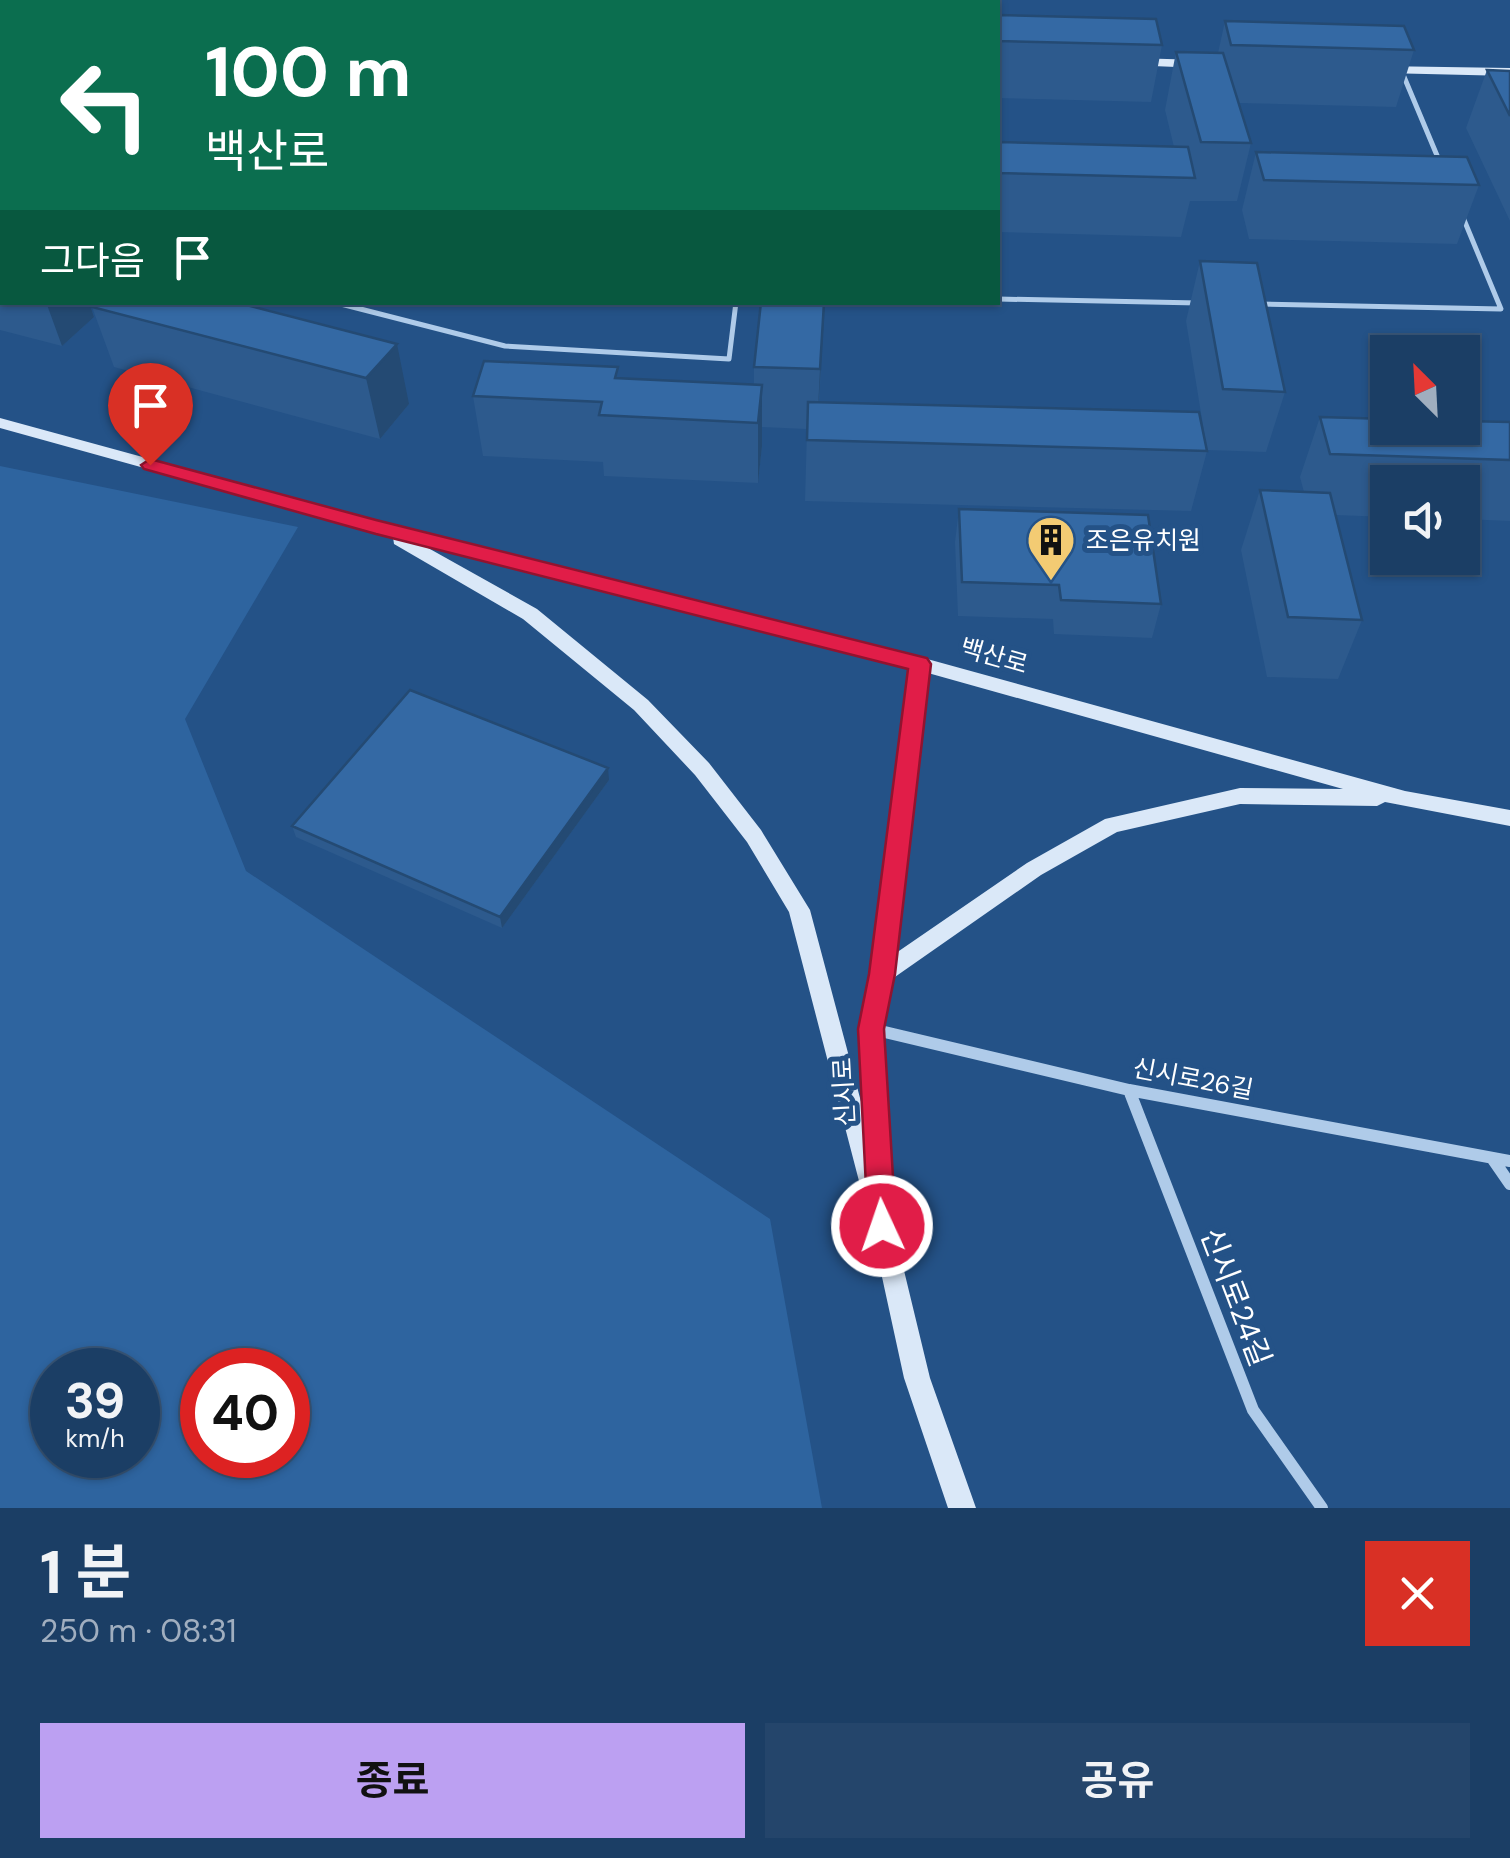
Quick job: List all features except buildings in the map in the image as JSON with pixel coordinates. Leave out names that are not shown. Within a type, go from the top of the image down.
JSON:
[{"type":"street","points":[[1112,62],[1208,64]]},
{"type":"street","points":[[1362,68],[1510,72]]},
{"type":"street","name":"백산로","points":[[0,424],[376,527],[920,664],[1404,798],[1510,818]]},
{"type":"street","points":[[376,527],[530,614],[578,652],[642,706],[702,769],[754,836],[798,910],[882,1226]]},
{"type":"street","name":"신시로","points":[[920,664],[882,974],[871,1029],[882,1226],[916,1378],[962,1508]]},
{"type":"street","points":[[882,974],[1034,870],[1112,824],[1240,796],[1404,798]]},
{"type":"street","name":"신시로26길","points":[[871,1029],[1129,1090],[1510,1162]]},
{"type":"street","name":"신시로24길","points":[[1129,1090],[1253,1410],[1322,1508]]},
{"type":"street","points":[[1491,1157],[1510,1184]]},
{"type":"lane","points":[[1400,69],[1444,172]]},
{"type":"lane","points":[[1249,304],[1501,309],[1458,206]]},
{"type":"lane","points":[[1000,299],[1210,303]]},
{"type":"lane","points":[[345,305],[504,346],[729,359],[736,305]]},
{"type":"shaded area","points":[[0,466],[298,527],[185,719],[246,871],[770,1219],[822,1508],[0,1508]]},
{"type":"place","name":"조은유치원","points":[[1051,582]]},
{"type":"route","points":[[150,465],[376,527],[920,664],[882,974],[871,1029],[882,1226]]}]
